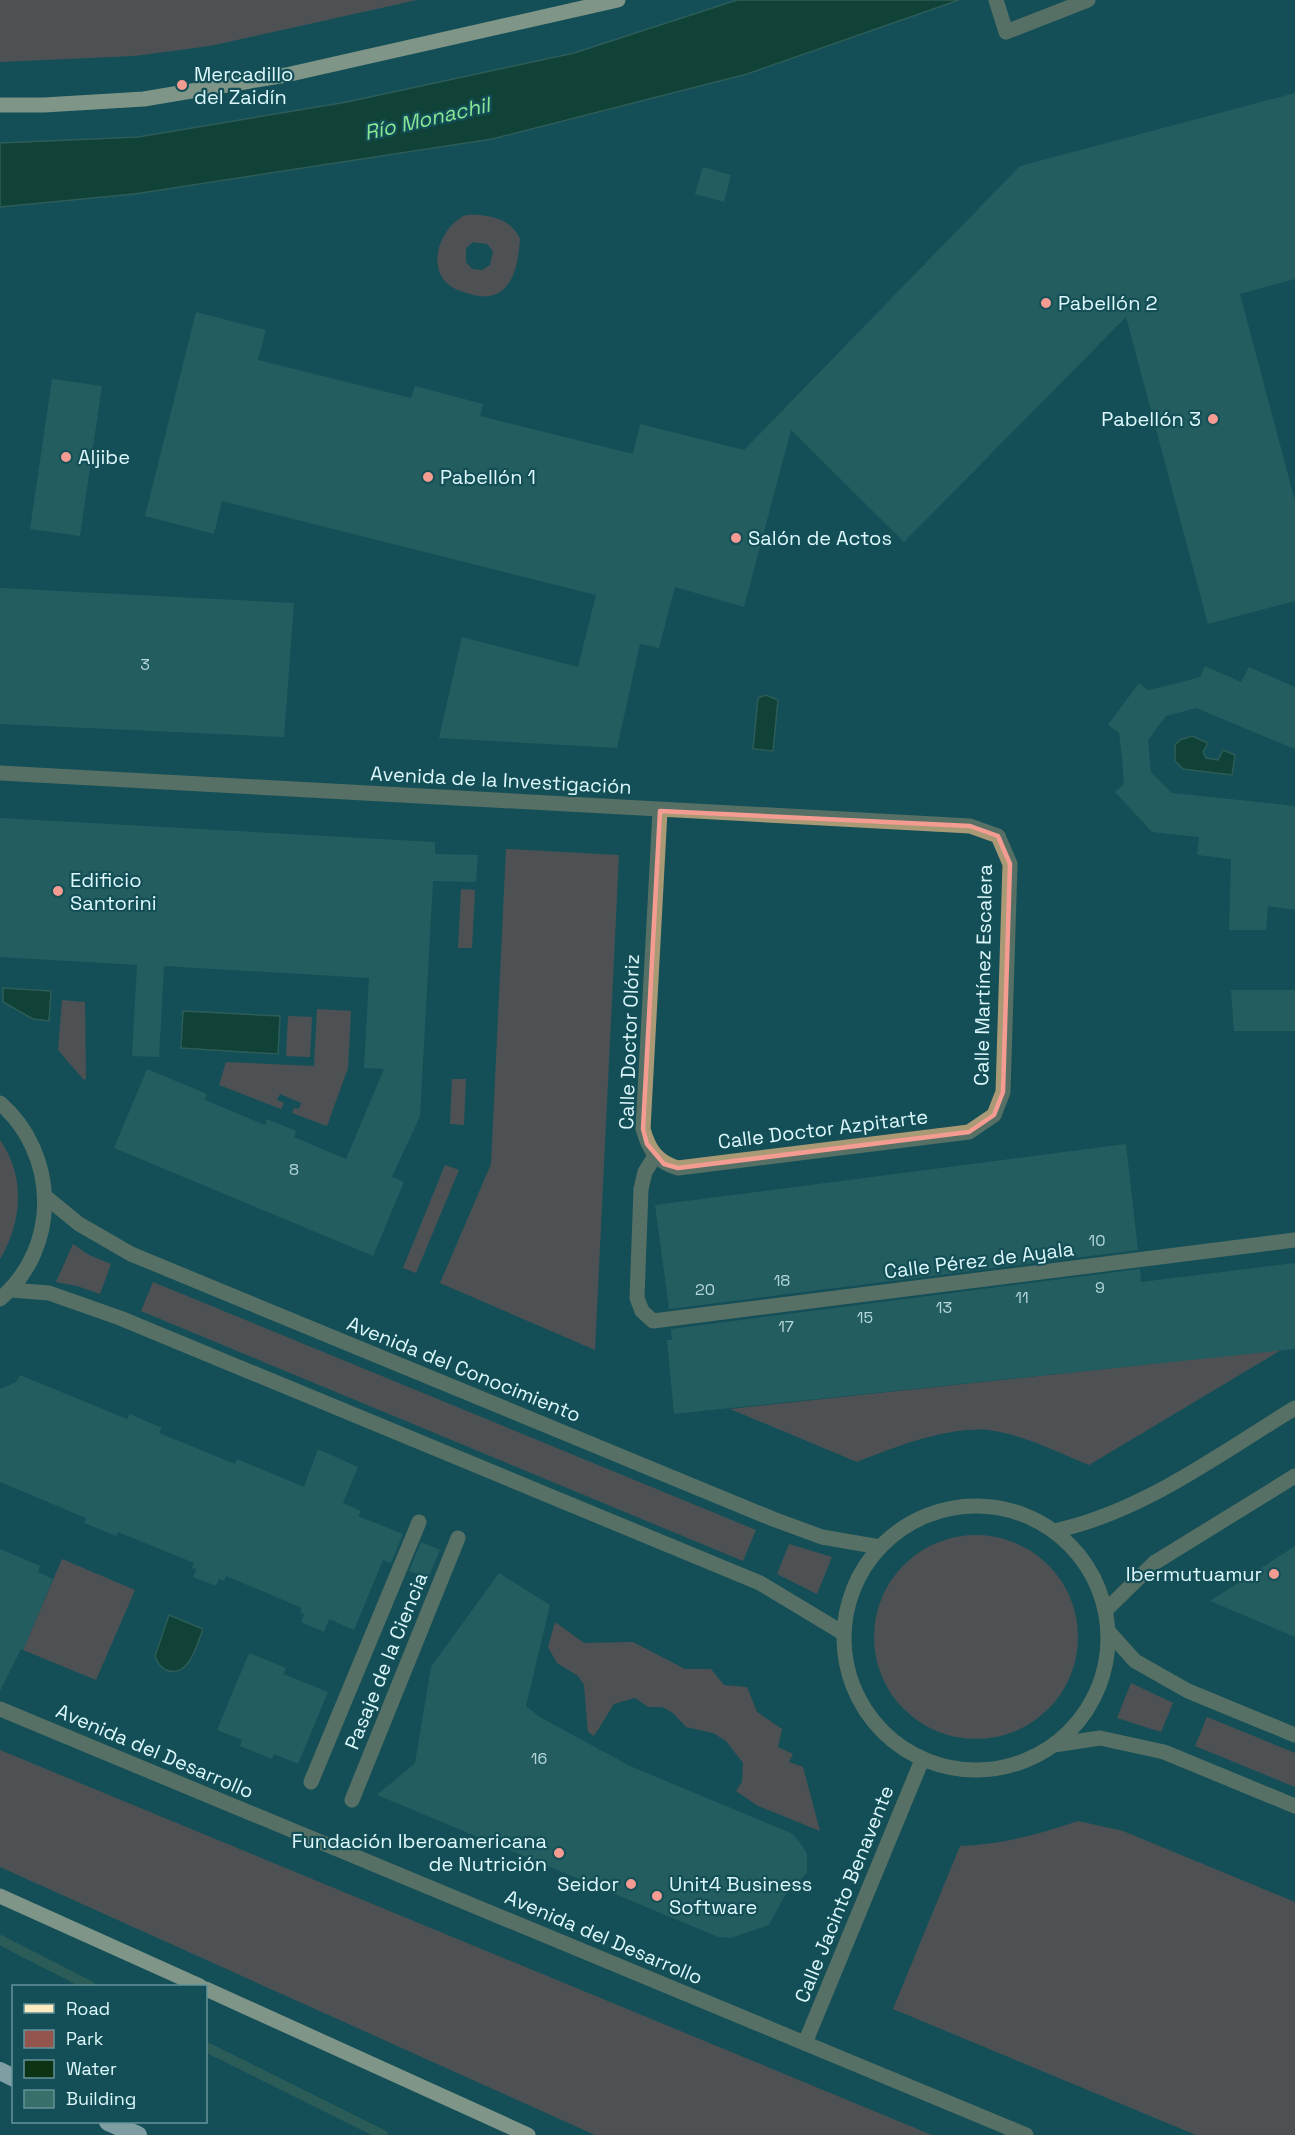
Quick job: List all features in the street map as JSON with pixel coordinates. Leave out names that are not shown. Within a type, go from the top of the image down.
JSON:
[{"type":"highway","points":[[112,2123],[138,2135]]},
{"type":"main road","points":[[0,105],[44,105],[156,97],[286,75],[618,0]]},
{"type":"main road","points":[[0,1896],[198,1985]]},
{"type":"main road","points":[[207,1989],[528,2135]]},
{"type":"street","points":[[996,1],[1006,32],[1088,0]]},
{"type":"street","name":"Avenida de la Investigación","points":[[0,772],[660,811],[970,826],[999,836]]},
{"type":"street","name":"Calle Doctor Olóriz","points":[[655,1156],[647,1144],[643,1129],[660,811]]},
{"type":"street","name":"Calle Martínez Escalera","points":[[994,1114],[1003,1092],[1010,864],[999,836]]},
{"type":"street","points":[[0,1103],[13,1114],[30,1137],[42,1166],[46,1197],[42,1231],[30,1262],[5,1294]]},
{"type":"street","name":"Calle Doctor Azpitarte","points":[[655,1156],[664,1164],[678,1168],[957,1134],[969,1132],[994,1114]]},
{"type":"street","name":"Calle Pérez de Ayala","points":[[655,1156],[645,1172],[641,1189],[637,1298],[642,1311],[653,1321],[668,1321],[1295,1240]]},
{"type":"street","name":"Avenida del Conocimiento","points":[[46,1197],[79,1224],[131,1254],[772,1519],[822,1537],[880,1547]]},
{"type":"street","points":[[5,1294],[49,1293],[131,1323],[760,1583],[843,1633]]},
{"type":"street","points":[[1054,1531],[1085,1524],[1144,1500],[1295,1408]]},
{"type":"street","points":[[1106,1610],[1155,1563],[1295,1476]]},
{"type":"street","points":[[965,1506],[1009,1509],[1054,1531],[1087,1564],[1106,1610],[1107,1662],[1087,1711],[1054,1745],[1020,1763],[963,1770],[922,1760],[893,1743],[864,1712],[847,1671],[843,1633],[854,1586],[880,1547],[918,1519],[965,1506]]},
{"type":"street","name":"Pasaje de la Ciencia","points":[[311,1782],[419,1522]]},
{"type":"street","name":"Pasaje de la Ciencia","points":[[352,1800],[459,1538]]},
{"type":"street","points":[[1108,1631],[1135,1661],[1188,1691],[1295,1735]]},
{"type":"street","name":"Avenida del Desarrollo","points":[[0,1709],[1026,2135]]},
{"type":"street","points":[[1054,1745],[1100,1738],[1164,1752],[1295,1806]]},
{"type":"street","name":"Calle Jacinto Benavente","points":[[805,2043],[922,1760]]},
{"type":"highlighted area","points":[[660,811],[970,826],[998,836],[1010,864],[1003,1092],[994,1115],[969,1132],[678,1168],[664,1164],[647,1144],[643,1129]]},
{"type":"green space","points":[[0,0],[417,0],[210,46],[134,56],[0,62]]},
{"type":"green space","points":[[466,215],[482,215],[498,219],[511,226],[520,239],[514,272],[504,289],[496,294],[473,295],[458,290],[448,284],[440,273],[438,253],[440,244],[451,226]],"holes":[[[473,242],[487,244],[493,251],[490,265],[482,270],[472,269],[466,262],[466,248]]]},
{"type":"green space","points":[[506,849],[619,855],[595,1350],[440,1283],[491,1164]]},
{"type":"green space","points":[[461,889],[475,890],[472,948],[458,948]]},
{"type":"green space","points":[[62,1000],[85,1002],[86,1078],[84,1080],[58,1050]]},
{"type":"green space","points":[[317,1009],[351,1011],[348,1068],[327,1126],[292,1113],[294,1108],[299,1109],[301,1103],[280,1094],[277,1100],[284,1103],[281,1109],[219,1085],[226,1062],[314,1066]]},
{"type":"green space","points":[[288,1016],[312,1017],[310,1057],[286,1056]]},
{"type":"green space","points":[[452,1079],[466,1079],[464,1125],[450,1124]]},
{"type":"green space","points":[[0,1140],[14,1169],[18,1200],[13,1230],[0,1259]]},
{"type":"green space","points":[[445,1165],[459,1170],[416,1273],[403,1268]]},
{"type":"green space","points":[[73,1244],[89,1255],[111,1264],[100,1294],[56,1282]]},
{"type":"green space","points":[[153,1282],[756,1530],[743,1561],[141,1311]]},
{"type":"green space","points":[[1281,1350],[1089,1465],[1040,1444],[989,1430],[940,1434],[857,1462],[730,1409]]},
{"type":"green space","points":[[966,1535],[986,1535],[1015,1542],[1041,1558],[1055,1572],[1071,1598],[1078,1637],[1071,1676],[1055,1702],[1041,1716],[1006,1735],[986,1739],[966,1739],[937,1732],[911,1716],[897,1702],[878,1667],[874,1647],[874,1627],[881,1598],[897,1572],[911,1558],[946,1539]]},
{"type":"green space","points":[[789,1544],[832,1557],[817,1594],[777,1574]]},
{"type":"green space","points":[[62,1559],[135,1590],[96,1680],[23,1650]]},
{"type":"green space","points":[[555,1622],[584,1643],[633,1642],[685,1669],[711,1669],[724,1685],[747,1687],[757,1712],[782,1729],[778,1747],[793,1754],[789,1762],[803,1767],[820,1831],[758,1806],[736,1791],[742,1782],[743,1763],[726,1741],[713,1733],[686,1727],[673,1713],[662,1707],[648,1707],[635,1698],[614,1704],[594,1736],[588,1732],[584,1685],[578,1676],[557,1663],[548,1647]]},
{"type":"green space","points":[[1131,1683],[1173,1703],[1161,1732],[1117,1718]]},
{"type":"green space","points":[[1207,1717],[1295,1753],[1295,1787],[1195,1746]]},
{"type":"green space","points":[[0,1750],[932,2135],[595,2135],[0,1867]]},
{"type":"green space","points":[[1078,1821],[1123,1831],[1295,1902],[1295,2135],[1196,2135],[893,2009],[960,1846],[1020,1838]]},
{"type":"water","name":"Río Monachil","points":[[737,0],[959,0],[747,74],[492,139],[134,194],[0,207],[0,143],[138,137],[347,102],[574,53]]},
{"type":"water","points":[[766,695],[778,700],[773,751],[753,749],[758,698]]},
{"type":"water","points":[[1192,736],[1208,743],[1203,752],[1206,758],[1218,760],[1223,750],[1235,755],[1232,775],[1183,769],[1175,761],[1175,745],[1180,740]]},
{"type":"water","points":[[3,988],[51,991],[49,1021],[33,1019],[3,1002]]},
{"type":"water","points":[[183,1011],[280,1016],[278,1054],[181,1048]]},
{"type":"water","points":[[169,1615],[203,1629],[195,1651],[181,1670],[166,1670],[155,1656]]},
{"type":"building","points":[[1295,93],[1295,279],[1240,294],[1295,501],[1295,601],[1208,624],[1126,317],[904,542],[791,430],[744,607],[675,587],[659,648],[640,644],[617,748],[439,738],[462,637],[578,667],[596,595],[222,501],[214,534],[145,516],[196,312],[266,330],[258,360],[411,398],[415,386],[483,404],[480,416],[633,454],[640,424],[744,450],[1020,166]]},
{"type":"building","points":[[703,167],[731,175],[724,202],[695,194]]},
{"type":"building","name":"Aljibe","points":[[52,379],[102,386],[80,536],[30,529]]},
{"type":"building","points":[[0,588],[294,603],[284,737],[0,724]]},
{"type":"building","points":[[1205,666],[1241,682],[1249,667],[1295,687],[1295,749],[1196,708],[1166,716],[1148,740],[1151,772],[1172,793],[1295,806],[1295,910],[1268,906],[1266,930],[1229,930],[1231,859],[1197,855],[1199,837],[1152,832],[1115,792],[1124,784],[1122,758],[1119,733],[1108,725],[1139,683],[1148,690],[1174,684],[1200,677]]},
{"type":"building","points":[[0,818],[435,842],[435,854],[478,855],[476,882],[433,881],[420,1116],[392,1177],[404,1182],[373,1256],[114,1148],[147,1069],[207,1094],[205,1100],[265,1125],[267,1119],[296,1131],[294,1137],[346,1159],[384,1069],[364,1068],[369,978],[164,966],[159,1057],[132,1056],[137,965],[0,957]]},
{"type":"building","points":[[1231,990],[1295,990],[1295,1031],[1234,1031]]},
{"type":"building","points":[[1126,1144],[1138,1250],[669,1309],[655,1205]]},
{"type":"building","points":[[1295,1263],[1295,1349],[674,1414],[667,1340],[672,1340],[671,1329],[1140,1269],[1141,1282]]},
{"type":"building","points":[[20,1375],[127,1419],[130,1414],[162,1428],[159,1433],[235,1464],[237,1459],[304,1487],[318,1449],[358,1467],[343,1503],[361,1511],[358,1516],[403,1534],[391,1563],[383,1560],[354,1630],[329,1619],[324,1632],[301,1622],[304,1614],[300,1612],[302,1608],[226,1576],[224,1581],[219,1579],[216,1586],[193,1577],[197,1569],[192,1568],[194,1563],[118,1532],[116,1536],[84,1523],[86,1518],[0,1482],[0,1389],[16,1382]]},
{"type":"building","points":[[421,1542],[440,1550],[428,1578],[409,1571]]},
{"type":"building","name":"Ibermutuamur","points":[[1295,1546],[1295,1637],[1210,1601]]},
{"type":"building","points":[[0,1549],[40,1566],[38,1572],[53,1579],[23,1650],[21,1649],[0,1691]]},
{"type":"building","points":[[499,1573],[550,1605],[526,1706],[538,1716],[630,1766],[791,1833],[798,1840],[807,1853],[807,1873],[785,1895],[769,1925],[731,1938],[718,1937],[377,1795],[415,1763],[431,1667]]},
{"type":"building","points":[[249,1653],[286,1668],[283,1674],[328,1692],[298,1764],[274,1754],[272,1759],[240,1746],[242,1740],[217,1730]]},
{"type":"waterway","points":[[0,1940],[88,1985]]},
{"type":"waterway","points":[[207,2047],[383,2135]]},
{"type":"place","name":"Mercadillo del Zaidín","points":[[182,85]]},
{"type":"place","name":"Pabellón 2","points":[[1046,303]]},
{"type":"place","name":"Pabellón 3","points":[[1213,419]]},
{"type":"place","name":"Aljibe","points":[[66,457]]},
{"type":"place","name":"Pabellón 1","points":[[428,477]]},
{"type":"place","name":"Salón de Actos","points":[[736,538]]},
{"type":"place","name":"Edificio Santorini","points":[[58,891]]},
{"type":"place","name":"Ibermutuamur","points":[[1274,1574]]},
{"type":"place","name":"Fundación Iberoamericana de Nutrición","points":[[559,1853]]},
{"type":"place","name":"Seidor","points":[[631,1884]]},
{"type":"place","name":"Unit4 Business Software","points":[[657,1896]]}]
